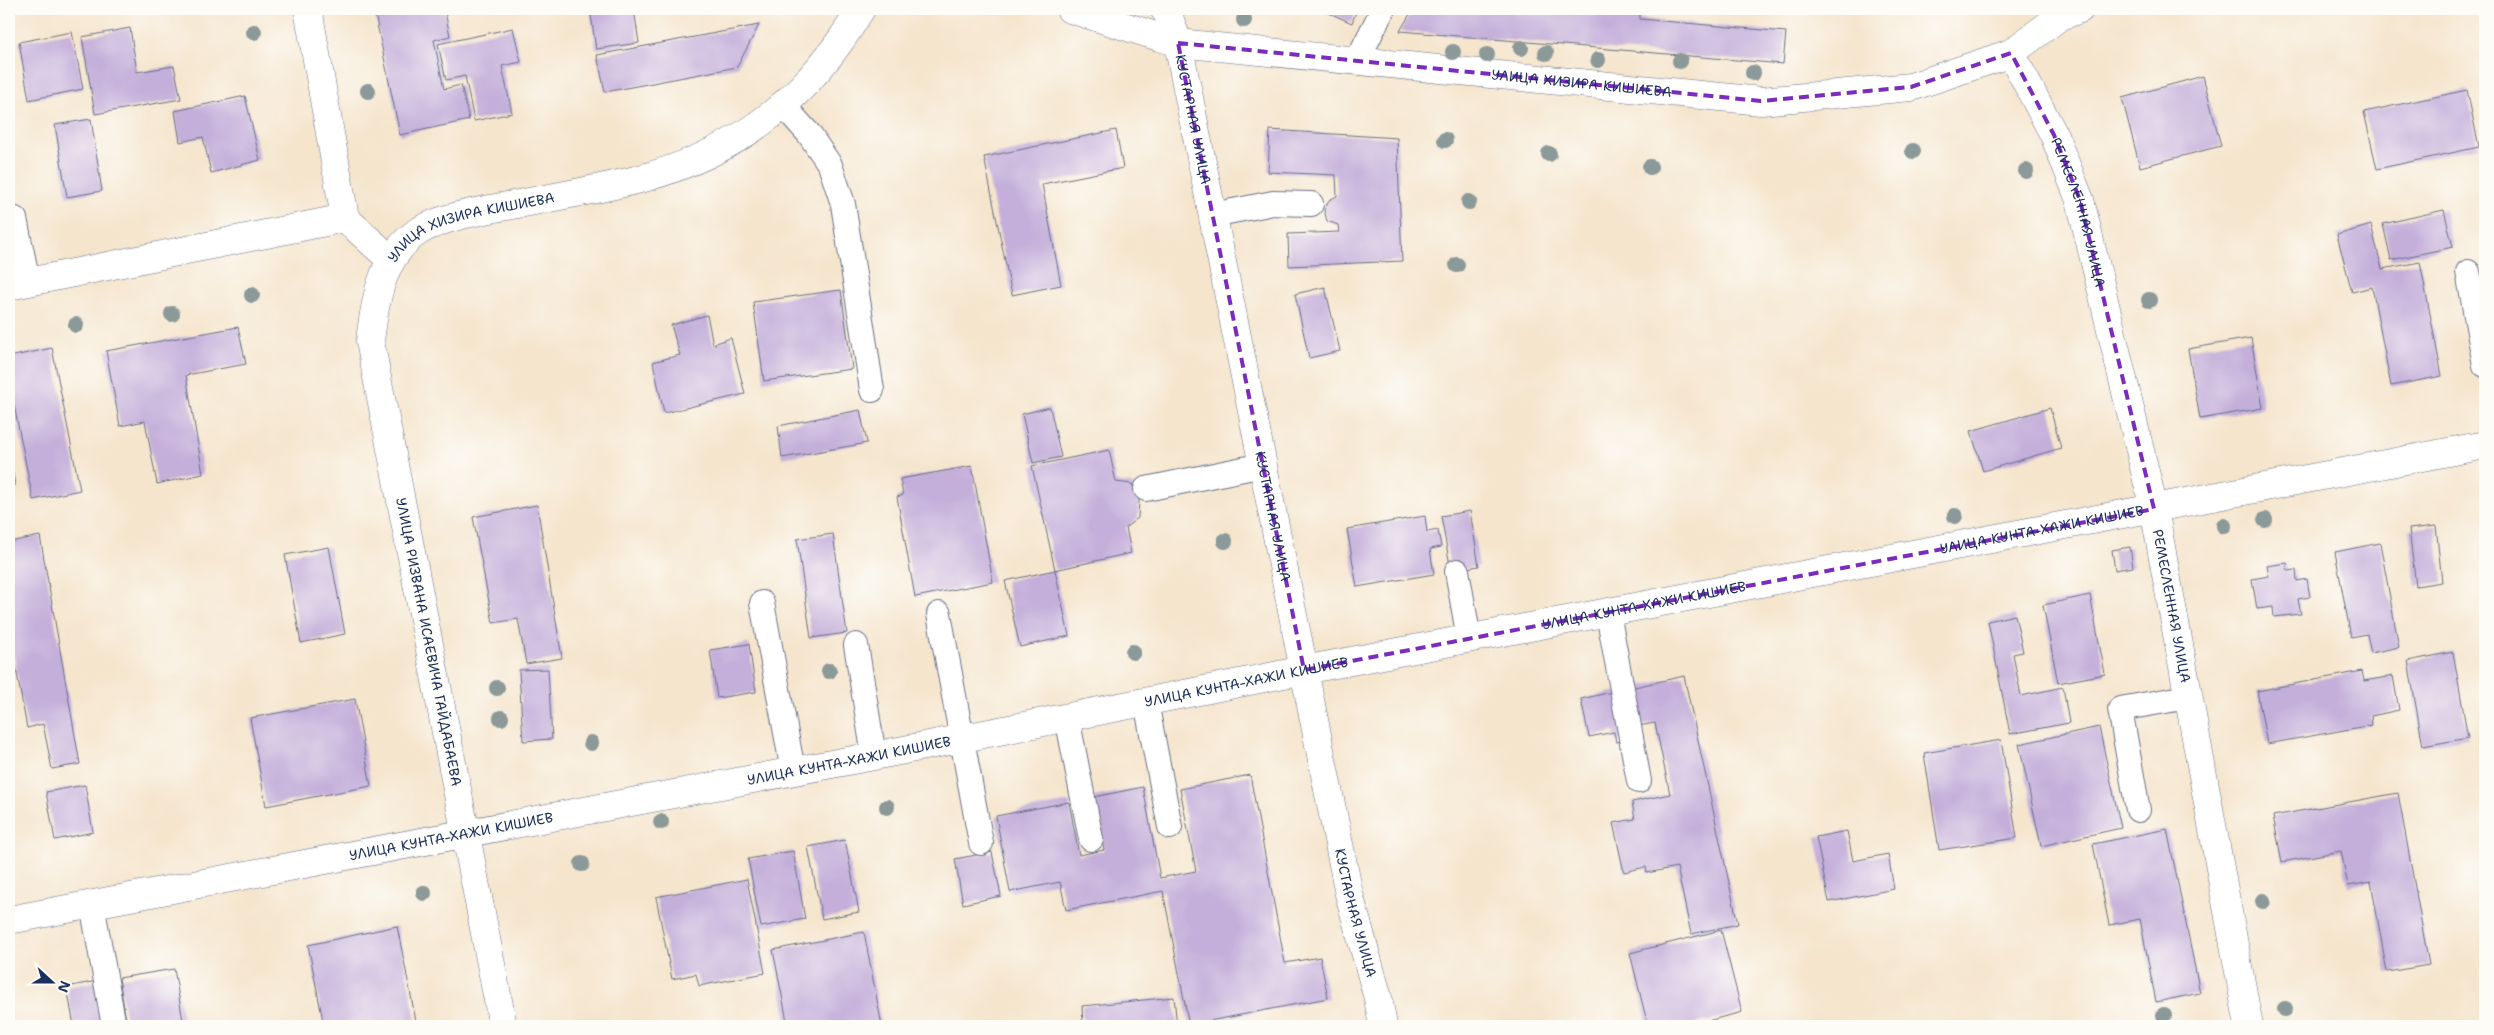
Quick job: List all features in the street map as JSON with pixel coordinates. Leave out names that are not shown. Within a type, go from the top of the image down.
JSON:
[{"type":"street","points":[[19,284],[345,218],[308,9]]},
{"type":"street","name":"УЛИЦА ХИЗИРА КИШИЕВА","points":[[345,218],[391,260],[416,233],[455,216],[647,177],[689,162],[729,144],[764,122],[826,60],[861,9]]},
{"type":"street","name":"УЛИЦА ХИЗИРА КИШИЕВА","points":[[1070,9],[1178,43],[1761,101],[1911,87],[2012,54],[2059,17],[2080,9]]},
{"type":"street","name":"КУСТАРНАЯ УЛИЦА","points":[[1164,9],[1168,14],[1178,43],[1349,894],[1367,931],[1383,1026]]},
{"type":"street","name":"РЕМЕСЛЕННАЯ УЛИЦА","points":[[2012,54],[2054,135],[2080,200],[2154,509],[2249,1026]]},
{"type":"street","name":"УЛИЦА РИЗВАНА ИСАЕВИЧА ГАЙДАБАЕВА","points":[[391,260],[375,298],[370,341],[503,1026]]},
{"type":"street","name":"УЛИЦА КУНТА-ХАЖИ КИШИЕВ","points":[[9,920],[874,756],[1304,670],[2485,445]]},
{"type":"lane","points":[[1356,61],[1383,9]]},
{"type":"lane","points":[[783,105],[809,134],[830,164],[843,204],[872,390]]},
{"type":"lane","points":[[1213,215],[1273,203],[1312,204]]},
{"type":"lane","points":[[15,219],[19,284]]},
{"type":"lane","points":[[2468,272],[2485,365]]},
{"type":"lane","points":[[1146,489],[1263,465]]},
{"type":"lane","points":[[1457,570],[1469,639]]},
{"type":"lane","points":[[762,603],[793,771]]},
{"type":"lane","points":[[1608,613],[1639,781]]},
{"type":"lane","points":[[939,614],[960,738],[981,843]]},
{"type":"lane","points":[[856,645],[874,756]]},
{"type":"lane","points":[[2138,810],[2120,709],[2188,697]]},
{"type":"lane","points":[[1146,702],[1170,827]]},
{"type":"lane","points":[[1067,717],[1091,839]]},
{"type":"lane","points":[[92,904],[114,1026]]},
{"type":"highlighted area","points":[[1178,43],[1761,101],[1911,87],[2011,53],[2054,135],[2080,200],[2154,509],[1304,670]]},
{"type":"building","points":[[374,9],[458,9],[445,12],[450,36],[434,40],[444,89],[461,85],[469,120],[400,135]]},
{"type":"building","points":[[590,9],[634,9],[639,43],[596,49]]},
{"type":"building","points":[[1320,9],[1357,9],[1352,23]]},
{"type":"building","points":[[1413,9],[1640,9],[1640,19],[1786,32],[1783,64],[1400,31]]},
{"type":"building","points":[[759,25],[737,67],[605,92],[597,55]]},
{"type":"building","points":[[130,28],[137,72],[174,66],[181,99],[95,114],[82,37]]},
{"type":"building","points":[[513,28],[521,62],[502,66],[512,113],[474,121],[465,76],[446,80],[438,44]]},
{"type":"building","points":[[72,32],[83,89],[29,100],[19,42]]},
{"type":"building","points":[[2203,76],[2221,146],[2140,167],[2122,98]]},
{"type":"building","points":[[2467,90],[2479,147],[2377,169],[2364,112]]},
{"type":"building","points":[[245,96],[260,160],[211,173],[203,137],[180,142],[175,111]]},
{"type":"building","points":[[91,119],[102,191],[67,197],[55,125]]},
{"type":"building","points":[[1116,130],[1123,168],[1042,184],[1061,285],[1012,295],[984,157]]},
{"type":"building","points":[[1270,130],[1397,138],[1402,261],[1289,266],[1288,234],[1339,232],[1338,225],[1327,221],[1324,210],[1329,200],[1337,196],[1336,175],[1268,172]]},
{"type":"building","points":[[2444,210],[2453,247],[2391,260],[2383,224]]},
{"type":"building","points":[[2371,225],[2382,269],[2420,262],[2442,376],[2391,386],[2372,287],[2352,292],[2337,235]]},
{"type":"building","points":[[1325,287],[1340,351],[1309,358],[1295,294]]},
{"type":"building","points":[[841,290],[852,369],[764,381],[753,302]]},
{"type":"building","points":[[707,315],[713,344],[731,338],[745,394],[664,413],[653,362],[680,355],[671,325]]},
{"type":"building","points":[[238,327],[246,364],[186,375],[203,474],[157,484],[145,421],[120,426],[106,351]]},
{"type":"building","points":[[2251,338],[2263,408],[2200,419],[2188,349]]},
{"type":"building","points":[[52,348],[80,490],[33,500],[9,380],[9,357]]},
{"type":"building","points":[[1050,407],[1061,457],[1033,463],[1022,414]]},
{"type":"building","points":[[2050,408],[2061,448],[1983,471],[1971,431]]},
{"type":"building","points":[[860,410],[867,443],[782,458],[778,426]]},
{"type":"building","points":[[1109,450],[1116,482],[1132,484],[1139,500],[1138,518],[1126,527],[1131,553],[1055,570],[1032,466]]},
{"type":"building","points":[[9,451],[15,485],[9,486]]},
{"type":"building","points":[[972,466],[993,582],[915,597],[897,497],[903,495],[900,479]]},
{"type":"building","points":[[537,505],[562,658],[526,664],[518,619],[493,623],[473,517]]},
{"type":"building","points":[[1470,511],[1479,566],[1451,571],[1441,516]]},
{"type":"building","points":[[1425,516],[1427,532],[1438,530],[1441,547],[1430,549],[1434,574],[1357,587],[1347,529]]},
{"type":"building","points":[[2436,526],[2442,582],[2416,586],[2409,529]]},
{"type":"building","points":[[833,534],[847,633],[811,638],[797,539]]},
{"type":"building","points":[[40,536],[80,764],[52,769],[43,724],[27,728],[9,630],[9,542]]},
{"type":"building","points":[[2380,543],[2399,647],[2371,653],[2367,634],[2351,637],[2335,552]]},
{"type":"building","points":[[329,547],[345,634],[301,643],[285,555]]},
{"type":"building","points":[[2130,547],[2133,567],[2115,570],[2112,550]]},
{"type":"building","points":[[2287,563],[2288,571],[2296,570],[2297,581],[2307,579],[2310,597],[2298,599],[2301,614],[2274,617],[2273,607],[2257,609],[2252,579],[2269,576],[2267,566]]},
{"type":"building","points":[[1055,570],[1069,636],[1020,647],[1005,581]]},
{"type":"building","points":[[2090,595],[2105,674],[2058,683],[2043,605]]},
{"type":"building","points":[[2015,615],[2023,652],[2013,654],[2021,696],[2063,687],[2069,723],[2010,734],[1988,621]]},
{"type":"building","points":[[749,644],[756,692],[717,698],[710,650]]},
{"type":"building","points":[[2453,652],[2468,738],[2423,746],[2408,661]]},
{"type":"building","points":[[548,669],[552,739],[523,741],[519,670]]},
{"type":"building","points":[[2362,671],[2364,681],[2393,676],[2399,710],[2371,716],[2372,725],[2267,744],[2257,691]]},
{"type":"building","points":[[1684,676],[1738,924],[1691,934],[1677,867],[1647,873],[1646,867],[1624,872],[1613,823],[1635,819],[1632,802],[1670,794],[1655,723],[1638,726],[1631,739],[1616,742],[1614,732],[1589,737],[1581,699]]},
{"type":"building","points":[[355,699],[371,786],[266,806],[250,718]]},
{"type":"building","points":[[2099,727],[2121,828],[2041,846],[2019,744]]},
{"type":"building","points":[[2001,740],[2017,838],[1939,850],[1924,753]]},
{"type":"building","points":[[1250,775],[1285,963],[1320,957],[1328,998],[1189,1025],[1163,891],[1066,910],[1060,882],[1010,892],[996,816],[1069,802],[1079,855],[1104,850],[1094,797],[1143,787],[1160,878],[1196,871],[1180,789]]},
{"type":"building","points":[[85,785],[93,832],[55,840],[46,792]]},
{"type":"building","points":[[2398,793],[2429,965],[2387,972],[2371,882],[2348,886],[2341,851],[2282,862],[2273,816]]},
{"type":"building","points":[[2167,829],[2200,993],[2156,1002],[2140,919],[2109,925],[2093,844]]},
{"type":"building","points":[[1847,831],[1853,861],[1888,854],[1894,889],[1829,902],[1816,837]]},
{"type":"building","points":[[845,840],[859,912],[822,919],[808,847]]},
{"type":"building","points":[[793,851],[805,919],[761,927],[748,859]]},
{"type":"building","points":[[992,852],[1001,896],[963,904],[955,859]]},
{"type":"building","points":[[747,879],[765,973],[699,986],[696,974],[672,979],[656,897]]},
{"type":"building","points":[[397,926],[417,1026],[324,1026],[308,945]]},
{"type":"building","points":[[1721,930],[1742,1012],[1688,1026],[1648,1026],[1630,953]]},
{"type":"building","points":[[864,932],[882,1026],[788,1026],[773,950]]},
{"type":"building","points":[[174,969],[184,1026],[127,1026],[119,978]]},
{"type":"building","points":[[97,981],[105,1026],[74,1026],[67,987]]},
{"type":"building","points":[[1174,997],[1177,1026],[1083,1026],[1082,1006]]}]
